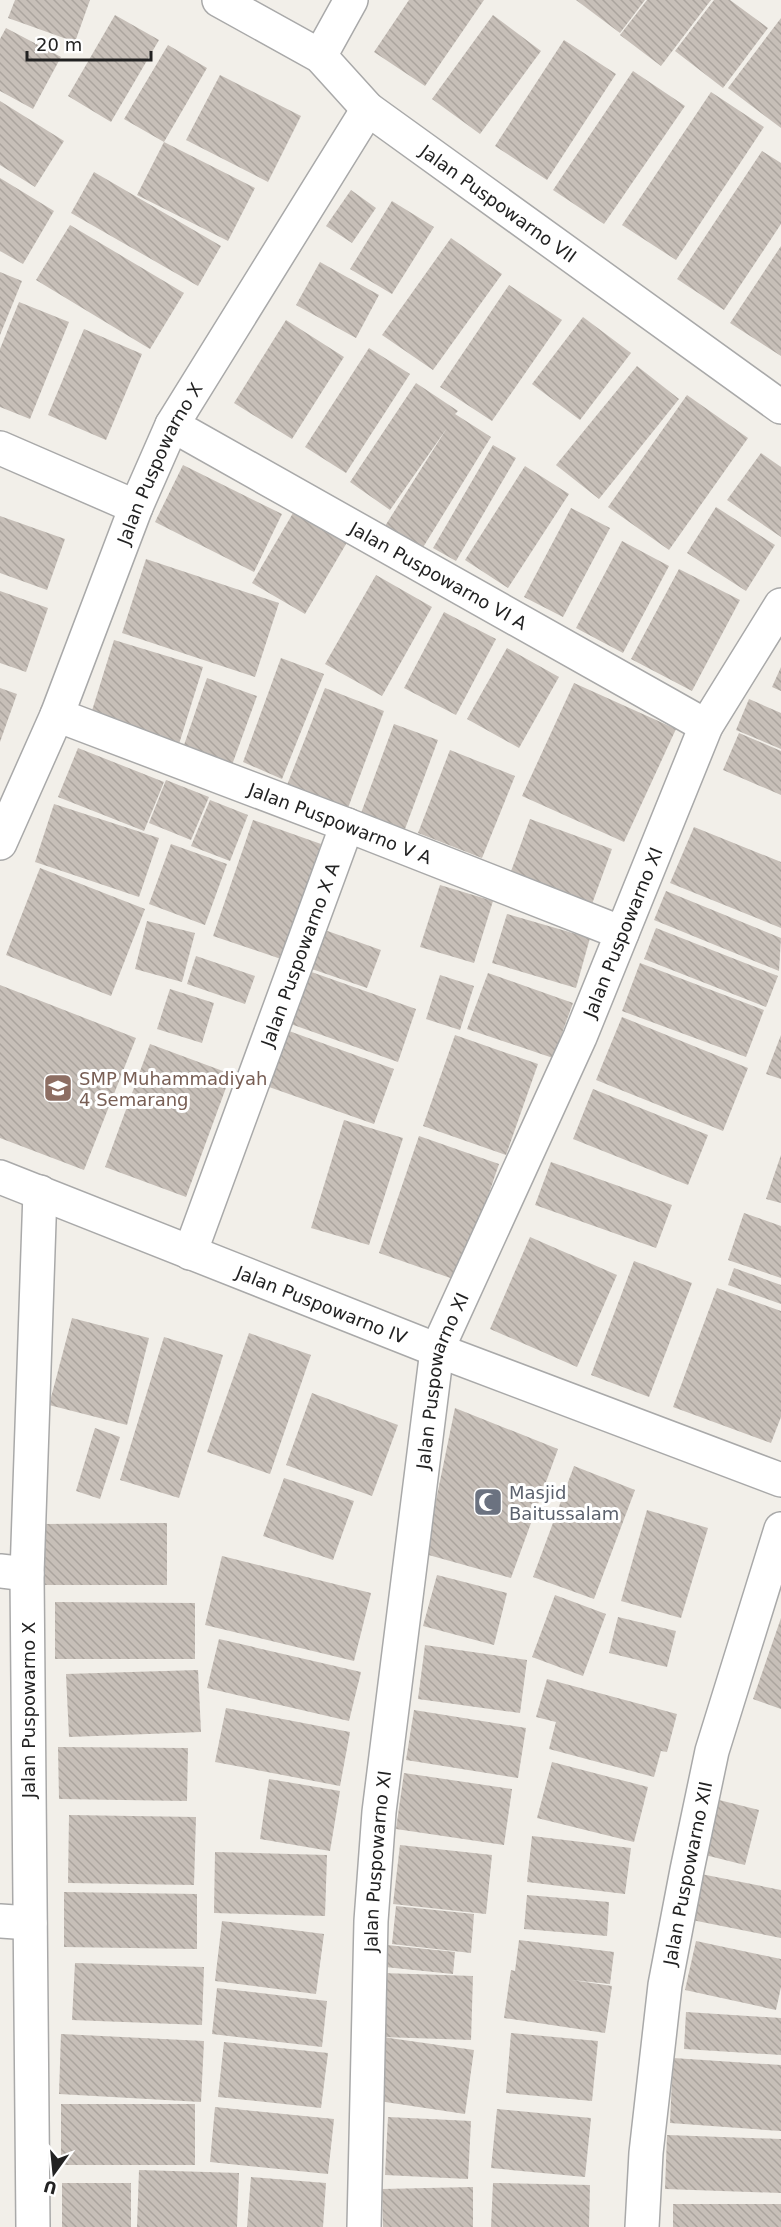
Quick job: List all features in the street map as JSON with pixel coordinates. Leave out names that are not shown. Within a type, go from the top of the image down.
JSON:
[{"type":"street","name":"Jalan Puspowarno VII","points":[[219,0],[320,56],[368,109],[781,407]]},
{"type":"street","points":[[320,56],[351,0]]},
{"type":"street","name":"Jalan Puspowarno X","points":[[0,843],[6,811],[57,715],[135,507],[172,425],[368,109]]},
{"type":"street","name":"Jalan Puspowarno VI A","points":[[172,425],[706,726]]},
{"type":"street","points":[[0,448],[135,507]]},
{"type":"street","name":"Jalan Puspowarno XI","points":[[364,2227],[371,1922],[379,1812],[437,1350],[580,1037],[706,726],[781,605]]},
{"type":"street","name":"Jalan Puspowarno V A","points":[[57,715],[348,825],[622,933]]},
{"type":"street","name":"Jalan Puspowarno X A","points":[[190,1253],[348,825]]},
{"type":"street","name":"Jalan Puspowarno IV","points":[[0,1177],[437,1350],[781,1480]]},
{"type":"street","name":"Jalan Puspowarno X","points":[[33,2227],[15,1922],[14,1573],[40,1192]]},
{"type":"street","name":"Jalan Puspowarno XII","points":[[642,2227],[646,2153],[665,1985],[687,1869],[712,1751],[781,1529]]},
{"type":"building","points":[[15,0],[90,0],[75,42],[8,18]]},
{"type":"building","points":[[409,0],[484,0],[425,86],[374,52]]},
{"type":"building","points":[[576,0],[645,0],[620,33]]},
{"type":"building","points":[[647,0],[711,0],[661,66],[620,35]]},
{"type":"building","points":[[714,0],[730,0],[768,28],[723,88],[675,51]]},
{"type":"building","points":[[115,15],[159,40],[111,122],[68,96]]},
{"type":"building","points":[[493,15],[541,51],[480,134],[432,99]]},
{"type":"building","points":[[781,18],[781,128],[728,88]]},
{"type":"building","points":[[6,28],[61,57],[33,109],[0,91],[0,39]]},
{"type":"building","points":[[564,40],[616,74],[547,180],[495,146]]},
{"type":"building","points":[[168,45],[207,68],[164,142],[124,119]]},
{"type":"building","points":[[633,71],[685,106],[604,224],[553,190]]},
{"type":"building","points":[[220,75],[301,116],[268,182],[186,140]]},
{"type":"building","points":[[711,92],[764,127],[676,260],[622,225]]},
{"type":"building","points":[[0,101],[64,141],[35,187],[0,165]]},
{"type":"building","points":[[164,142],[255,188],[228,241],[137,195]]},
{"type":"building","points":[[762,151],[781,163],[781,224],[724,310],[677,279]]},
{"type":"building","points":[[94,172],[221,246],[198,286],[71,213]]},
{"type":"building","points":[[0,178],[54,211],[23,264],[0,251]]},
{"type":"building","points":[[351,190],[376,208],[352,243],[326,226]]},
{"type":"building","points":[[392,201],[434,227],[392,294],[350,269]]},
{"type":"building","points":[[70,225],[184,293],[150,349],[36,280]]},
{"type":"building","points":[[451,238],[502,274],[433,370],[382,335]]},
{"type":"building","points":[[781,246],[781,356],[730,323]]},
{"type":"building","points":[[320,262],[379,295],[356,338],[296,305]]},
{"type":"building","points":[[0,272],[22,281],[0,335]]},
{"type":"building","points":[[509,285],[562,320],[492,421],[440,387]]},
{"type":"building","points":[[19,302],[69,322],[30,419],[0,407],[0,349]]},
{"type":"building","points":[[583,317],[631,353],[580,420],[532,384]]},
{"type":"building","points":[[286,320],[344,357],[292,439],[234,403]]},
{"type":"building","points":[[84,329],[142,354],[106,440],[48,415]]},
{"type":"building","points":[[369,348],[410,374],[346,473],[305,447]]},
{"type":"building","points":[[637,366],[679,399],[599,499],[556,465]]},
{"type":"building","points":[[416,383],[458,411],[455,414],[491,437],[422,549],[385,526],[447,428],[390,510],[350,482]]},
{"type":"building","points":[[687,395],[748,438],[669,550],[608,507]]},
{"type":"building","points":[[493,445],[516,458],[456,561],[433,548]]},
{"type":"building","points":[[761,453],[781,467],[781,537],[727,500]]},
{"type":"building","points":[[183,465],[282,514],[254,572],[155,522]]},
{"type":"building","points":[[525,466],[569,494],[508,588],[465,560]]},
{"type":"building","points":[[716,507],[775,545],[746,591],[687,553]]},
{"type":"building","points":[[296,508],[349,539],[305,614],[252,583]]},
{"type":"building","points":[[571,508],[610,528],[563,617],[524,597]]},
{"type":"building","points":[[0,516],[65,539],[47,590],[0,573]]},
{"type":"building","points":[[622,541],[669,566],[623,653],[576,628]]},
{"type":"building","points":[[146,559],[279,603],[255,677],[122,633]]},
{"type":"building","points":[[679,569],[740,600],[692,691],[631,659]]},
{"type":"building","points":[[376,575],[432,607],[382,696],[325,664]]},
{"type":"building","points":[[0,591],[48,608],[26,672],[0,663]]},
{"type":"building","points":[[444,612],[496,639],[456,715],[404,688]]},
{"type":"building","points":[[114,640],[203,667],[179,744],[90,717]]},
{"type":"building","points":[[507,648],[559,677],[519,748],[467,719]]},
{"type":"building","points":[[281,658],[324,674],[282,779],[243,762]]},
{"type":"building","points":[[781,667],[781,691],[772,687]]},
{"type":"building","points":[[207,678],[257,696],[232,765],[183,748]]},
{"type":"building","points":[[574,683],[676,729],[624,842],[522,796]]},
{"type":"building","points":[[0,688],[17,694],[0,742]]},
{"type":"building","points":[[325,688],[384,711],[348,808],[287,785]]},
{"type":"building","points":[[749,699],[781,713],[781,749],[736,730]]},
{"type":"building","points":[[394,724],[438,740],[405,829],[361,813]]},
{"type":"building","points":[[739,733],[781,751],[781,795],[723,770]]},
{"type":"building","points":[[78,748],[164,782],[144,831],[58,797]]},
{"type":"building","points":[[450,750],[515,776],[482,858],[418,833]]},
{"type":"building","points":[[166,780],[209,797],[191,840],[149,823]]},
{"type":"building","points":[[210,800],[248,815],[230,861],[191,846]]},
{"type":"building","points":[[54,804],[159,838],[139,897],[35,862]]},
{"type":"building","points":[[530,819],[612,849],[592,904],[510,874]]},
{"type":"building","points":[[253,820],[321,844],[281,959],[213,936]]},
{"type":"building","points":[[694,827],[781,862],[781,928],[670,883]]},
{"type":"building","points":[[171,844],[227,864],[205,925],[149,904]]},
{"type":"building","points":[[40,868],[145,909],[111,996],[6,955]]},
{"type":"building","points":[[440,885],[493,901],[474,963],[420,947]]},
{"type":"building","points":[[666,891],[781,938],[779,971],[654,920]]},
{"type":"building","points":[[507,914],[590,938],[576,988],[492,963]]},
{"type":"building","points":[[147,921],[195,933],[182,982],[135,969]]},
{"type":"building","points":[[319,928],[381,950],[367,988],[306,967]]},
{"type":"building","points":[[656,928],[778,976],[766,1007],[644,959]]},
{"type":"building","points":[[196,956],[255,976],[245,1004],[187,984]]},
{"type":"building","points":[[640,963],[764,1010],[746,1057],[622,1011]]},
{"type":"building","points":[[303,969],[416,1009],[398,1062],[285,1022]]},
{"type":"building","points":[[488,973],[573,1003],[553,1058],[467,1029]]},
{"type":"building","points":[[440,975],[474,986],[460,1030],[426,1019]]},
{"type":"building","name":"SMP Muhammadiyah 4 Semarang","points":[[0,985],[136,1038],[84,1170],[0,1138]]},
{"type":"building","points":[[170,989],[214,1003],[202,1043],[157,1029]]},
{"type":"building","points":[[622,1017],[748,1068],[723,1131],[596,1080]]},
{"type":"building","points":[[289,1031],[394,1069],[374,1124],[269,1087]]},
{"type":"building","points":[[455,1035],[538,1064],[506,1155],[423,1126]]},
{"type":"building","points":[[781,1035],[781,1079],[766,1074]]},
{"type":"building","points":[[150,1044],[231,1074],[186,1197],[105,1167]]},
{"type":"building","points":[[593,1089],[708,1135],[688,1185],[573,1139]]},
{"type":"building","points":[[344,1120],[403,1138],[369,1245],[311,1228]]},
{"type":"building","points":[[419,1136],[499,1164],[459,1281],[379,1253]]},
{"type":"building","points":[[781,1155],[781,1203],[766,1199]]},
{"type":"building","points":[[551,1162],[672,1205],[656,1248],[535,1205]]},
{"type":"building","points":[[744,1213],[781,1226],[781,1278],[728,1260]]},
{"type":"building","points":[[530,1237],[617,1275],[577,1367],[490,1329]]},
{"type":"building","points":[[634,1261],[692,1283],[649,1397],[591,1375]]},
{"type":"building","points":[[734,1268],[781,1285],[781,1304],[728,1285]]},
{"type":"building","points":[[717,1288],[781,1311],[781,1417],[771,1443],[673,1407]]},
{"type":"building","points":[[72,1318],[149,1338],[127,1425],[49,1405]]},
{"type":"building","points":[[249,1333],[311,1355],[270,1474],[207,1452]]},
{"type":"building","points":[[164,1337],[223,1355],[179,1498],[120,1480]]},
{"type":"building","points":[[312,1393],[398,1425],[372,1496],[286,1465]]},
{"type":"building","name":"Masjid Baitussalam","points":[[455,1408],[558,1449],[511,1578],[425,1554]]},
{"type":"building","points":[[95,1428],[120,1437],[100,1499],[76,1491]]},
{"type":"building","points":[[574,1466],[635,1490],[594,1599],[533,1577]]},
{"type":"building","points":[[284,1478],[354,1501],[333,1560],[263,1536]]},
{"type":"building","points":[[647,1510],[708,1528],[681,1618],[621,1601]]},
{"type":"building","points":[[167,1523],[167,1585],[44,1585],[43,1524]]},
{"type":"building","points":[[222,1556],[371,1593],[354,1661],[205,1625]]},
{"type":"building","points":[[437,1575],[507,1593],[494,1645],[423,1626]]},
{"type":"building","points":[[555,1595],[606,1614],[583,1676],[532,1657]]},
{"type":"building","points":[[55,1602],[195,1603],[195,1659],[55,1659]]},
{"type":"building","points":[[618,1617],[676,1631],[667,1667],[609,1653]]},
{"type":"building","points":[[781,1618],[781,1709],[753,1699]]},
{"type":"building","points":[[219,1639],[361,1672],[349,1721],[207,1688]]},
{"type":"building","points":[[425,1645],[527,1660],[520,1713],[418,1699]]},
{"type":"building","points":[[198,1670],[201,1732],[69,1737],[66,1674]]},
{"type":"building","points":[[547,1679],[677,1714],[667,1752],[661,1751],[654,1777],[549,1749],[556,1722],[536,1717]]},
{"type":"building","points":[[226,1708],[350,1732],[340,1786],[215,1762]]},
{"type":"building","points":[[414,1710],[526,1728],[518,1778],[406,1760]]},
{"type":"building","points":[[58,1747],[188,1748],[187,1801],[59,1799]]},
{"type":"building","points":[[552,1762],[648,1787],[634,1842],[537,1818]]},
{"type":"building","points":[[404,1773],[512,1789],[504,1845],[396,1829]]},
{"type":"building","points":[[269,1779],[340,1791],[330,1851],[260,1839]]},
{"type":"building","points":[[715,1799],[759,1810],[745,1865],[701,1854]]},
{"type":"building","points":[[69,1815],[196,1817],[194,1885],[68,1883]]},
{"type":"building","points":[[532,1836],[631,1848],[625,1894],[527,1882]]},
{"type":"building","points":[[400,1845],[492,1855],[486,1914],[393,1904]]},
{"type":"building","points":[[215,1852],[327,1855],[325,1916],[214,1913]]},
{"type":"building","points":[[701,1874],[781,1890],[781,1938],[692,1920]]},
{"type":"building","points":[[64,1892],[197,1894],[197,1949],[64,1947]]},
{"type":"building","points":[[527,1895],[609,1902],[607,1936],[524,1929]]},
{"type":"building","points":[[396,1906],[474,1914],[471,1953],[392,1944]]},
{"type":"building","points":[[222,1921],[324,1934],[316,1994],[215,1981]]},
{"type":"building","points":[[519,1940],[614,1952],[610,1984],[571,1980],[612,1986],[605,2033],[504,2018],[511,1970],[515,1971]]},
{"type":"building","points":[[696,1941],[781,1959],[781,1987],[776,2010],[685,1990]]},
{"type":"building","points":[[387,1945],[455,1952],[453,1974],[385,1967]]},
{"type":"building","points":[[75,1963],[204,1967],[202,2025],[72,2020]]},
{"type":"building","points":[[382,1973],[473,1976],[471,2040],[382,2037],[474,2050],[465,2114],[372,2100]]},
{"type":"building","points":[[217,1988],[327,2001],[322,2047],[212,2034]]},
{"type":"building","points":[[686,2012],[781,2018],[781,2055],[684,2049]]},
{"type":"building","points":[[511,2033],[598,2041],[592,2101],[506,2093]]},
{"type":"building","points":[[61,2034],[204,2041],[201,2102],[59,2094]]},
{"type":"building","points":[[224,2042],[328,2053],[321,2108],[218,2097]]},
{"type":"building","points":[[673,2058],[781,2065],[781,2131],[670,2123]]},
{"type":"building","points":[[61,2104],[195,2104],[195,2165],[61,2165]]},
{"type":"building","points":[[215,2107],[334,2119],[328,2174],[210,2162]]},
{"type":"building","points":[[497,2109],[591,2118],[585,2177],[491,2168]]},
{"type":"building","points":[[388,2117],[471,2121],[468,2179],[385,2175]]},
{"type":"building","points":[[667,2135],[781,2139],[781,2193],[665,2189]]},
{"type":"building","points":[[139,2170],[239,2173],[237,2227],[137,2227]]},
{"type":"building","points":[[251,2177],[326,2183],[323,2227],[247,2227]]},
{"type":"building","points":[[62,2183],[131,2183],[131,2227],[62,2227]]},
{"type":"building","points":[[493,2183],[590,2185],[589,2227],[491,2227]]},
{"type":"building","points":[[473,2187],[473,2227],[383,2227],[382,2189]]},
{"type":"building","points":[[673,2204],[781,2204],[781,2227],[673,2227]]},
{"type":"place","name":"SMP Muhammadiyah 4 Semarang","points":[[58,1088]]},
{"type":"place","name":"Masjid Baitussalam","points":[[488,1502]]}]
